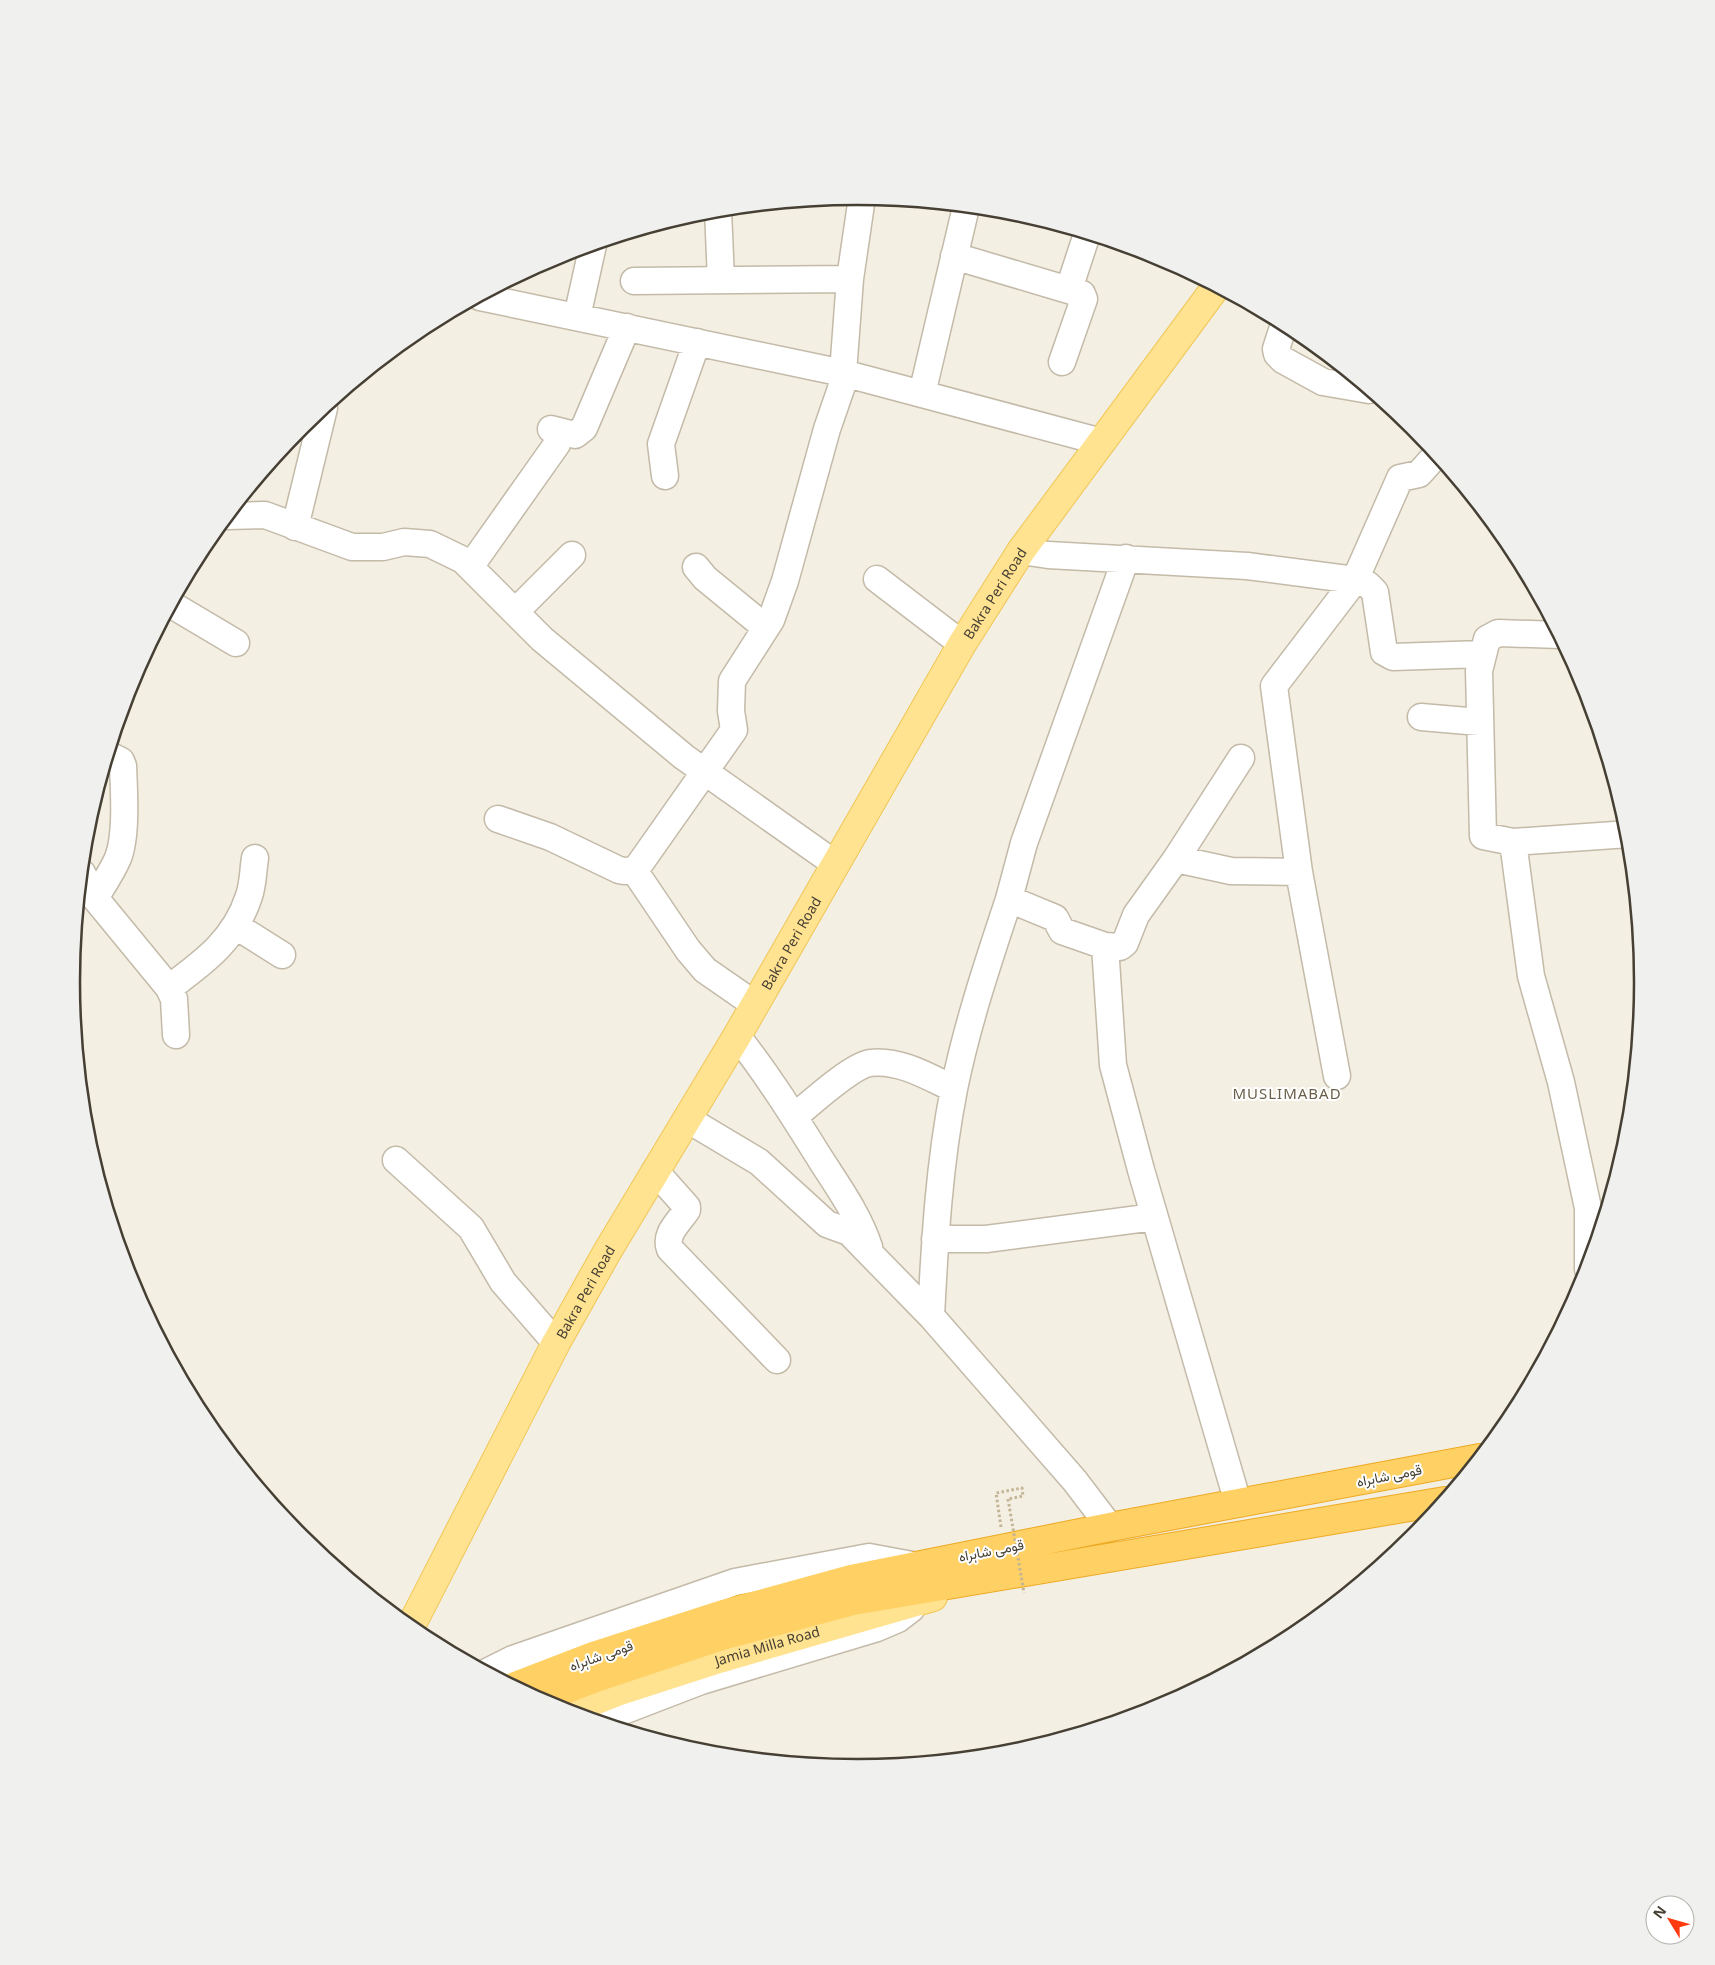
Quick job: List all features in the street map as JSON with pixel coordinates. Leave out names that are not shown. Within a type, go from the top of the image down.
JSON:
[{"type":"highway","name":"قومی شاہراہ","points":[[549,1696],[596,1678],[852,1590],[912,1565],[1471,1460]]},
{"type":"highway","name":"قومی شاہراہ","points":[[522,1683],[593,1656],[711,1618],[852,1590],[969,1582],[1436,1502]]},
{"type":"main road","name":"Bakra Peri Road","points":[[414,1620],[556,1343],[655,1171],[737,1036],[834,863],[962,644],[1021,551],[1213,291]]},
{"type":"main road","name":"Jamia Milla Road","points":[[578,1708],[618,1692],[719,1659],[919,1602],[969,1582]]},
{"type":"street","points":[[498,819],[550,837],[619,870],[626,872],[634,870],[732,733],[732,681],[766,628],[785,581],[844,373],[850,279],[860,205]]},
{"type":"street","points":[[922,394],[965,213]]},
{"type":"street","points":[[718,218],[721,280]]},
{"type":"street","points":[[1069,289],[1085,239]]},
{"type":"street","points":[[577,317],[591,252]]},
{"type":"street","points":[[954,256],[1079,292],[1084,299],[1062,362]]},
{"type":"street","points":[[634,281],[850,279]]},
{"type":"street","points":[[488,299],[844,373],[1102,442]]},
{"type":"street","points":[[470,567],[554,437],[574,435],[584,428],[627,327]]},
{"type":"street","points":[[1282,331],[1276,349],[1277,354],[1283,360],[1323,382],[1358,388]]},
{"type":"street","points":[[664,476],[661,444],[697,342]]},
{"type":"street","points":[[295,527],[321,421]]},
{"type":"street","points":[[1337,1076],[1299,872],[1274,686],[1355,580],[1400,478],[1419,474],[1432,459]]},
{"type":"street","points":[[236,516],[265,514],[295,527],[352,547],[383,547],[404,542],[430,544],[463,560],[542,639],[704,772],[834,863]]},
{"type":"street","points":[[1021,551],[1048,555],[1247,566],[1355,580],[1368,585],[1375,592],[1384,652],[1393,657],[1482,654]]},
{"type":"street","points":[[515,612],[572,555]]},
{"type":"street","points":[[931,1316],[937,1201],[954,1089],[976,999],[1009,899],[1024,843],[1126,558]]},
{"type":"street","points":[[696,566],[705,578],[766,628]]},
{"type":"street","points":[[877,580],[962,644]]},
{"type":"street","points":[[177,608],[236,643]]},
{"type":"street","points":[[1553,635],[1498,633],[1487,639],[1482,654],[1480,670],[1479,722],[1483,836],[1513,842],[1621,835]]},
{"type":"street","points":[[1421,717],[1479,722]]},
{"type":"street","points":[[95,898],[110,875],[119,856],[124,810],[123,766],[121,761],[113,757]]},
{"type":"street","points":[[1009,899],[1055,918],[1062,931],[1105,946],[1120,947],[1125,943],[1136,915],[1176,859],[1240,758]]},
{"type":"street","points":[[1513,842],[1531,976],[1561,1082],[1588,1208],[1588,1248]]},
{"type":"street","points":[[169,988],[210,958],[236,926],[249,896],[255,858]]},
{"type":"street","points":[[1176,859],[1231,870],[1299,872]]},
{"type":"street","points":[[634,870],[688,950],[700,963],[754,1004]]},
{"type":"street","points":[[87,882],[95,898],[169,988],[174,999],[176,1036]]},
{"type":"street","points":[[236,926],[282,955]]},
{"type":"street","points":[[1105,946],[1113,1065],[1154,1217],[1238,1503]]},
{"type":"street","points":[[737,1036],[766,1072],[863,1229],[871,1255]]},
{"type":"street","points":[[794,1117],[842,1078],[868,1063],[909,1068],[954,1089]]},
{"type":"street","points":[[686,1119],[759,1162],[827,1224],[849,1232],[931,1316],[1075,1481],[1110,1527]]},
{"type":"street","points":[[396,1160],[471,1228],[503,1282],[556,1343]]},
{"type":"street","points":[[655,1171],[687,1207],[687,1210],[669,1235],[668,1243],[670,1249],[776,1360]]},
{"type":"street","points":[[935,1239],[986,1240],[1154,1217]]},
{"type":"street","points":[[493,1669],[513,1659],[735,1582],[869,1557],[912,1565]]},
{"type":"street","points":[[605,1718],[701,1681],[877,1628],[898,1619],[919,1602]]},
{"type":"path","points":[[1005,1547],[996,1493],[1022,1488],[1023,1496],[1008,1498],[1024,1593]]},
{"type":"district","name":"MUSLIMABAD","points":[[1287,1093]]}]
